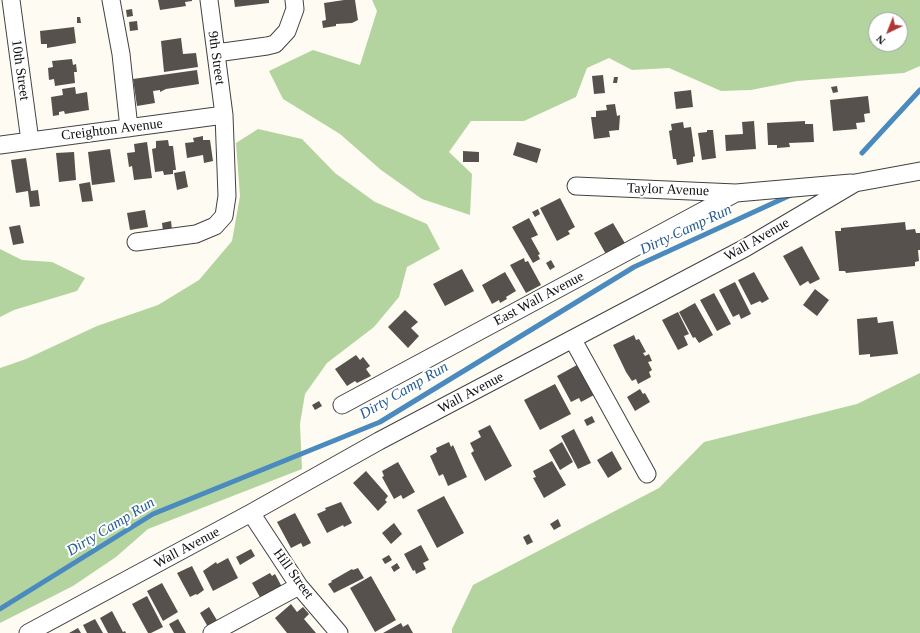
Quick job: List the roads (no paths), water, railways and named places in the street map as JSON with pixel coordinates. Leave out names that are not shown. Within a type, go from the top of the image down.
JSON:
[{"type":"street","name":"10th Street","points":[[10,0],[30,141]]},
{"type":"street","points":[[111,0],[121,54],[129,128]]},
{"type":"street","name":"9th Street","points":[[136,242],[196,234],[215,226],[224,216],[227,196],[224,115],[208,0]]},
{"type":"street","points":[[216,53],[274,44],[287,31],[292,21],[295,9],[294,0]]},
{"type":"street","name":"Creighton Avenue","points":[[0,145],[224,115]]},
{"type":"street","name":"Wall Avenue","points":[[28,633],[251,513],[379,441],[745,248],[855,183],[920,172]]},
{"type":"street","name":"Taylor Avenue","points":[[576,186],[736,193],[855,183]]},
{"type":"street","name":"East Wall Avenue","points":[[342,404],[736,193]]},
{"type":"street","points":[[573,340],[647,474]]},
{"type":"street","name":"Hill Street","points":[[251,513],[299,586],[339,633]]},
{"type":"street","points":[[212,633],[299,586]]},
{"type":"waterway","name":"Dirty Camp Run","points":[[862,153],[920,90]]},
{"type":"waterway","name":"Dirty Camp Run","points":[[0,609],[153,514],[380,422],[634,267],[793,194]]}]
